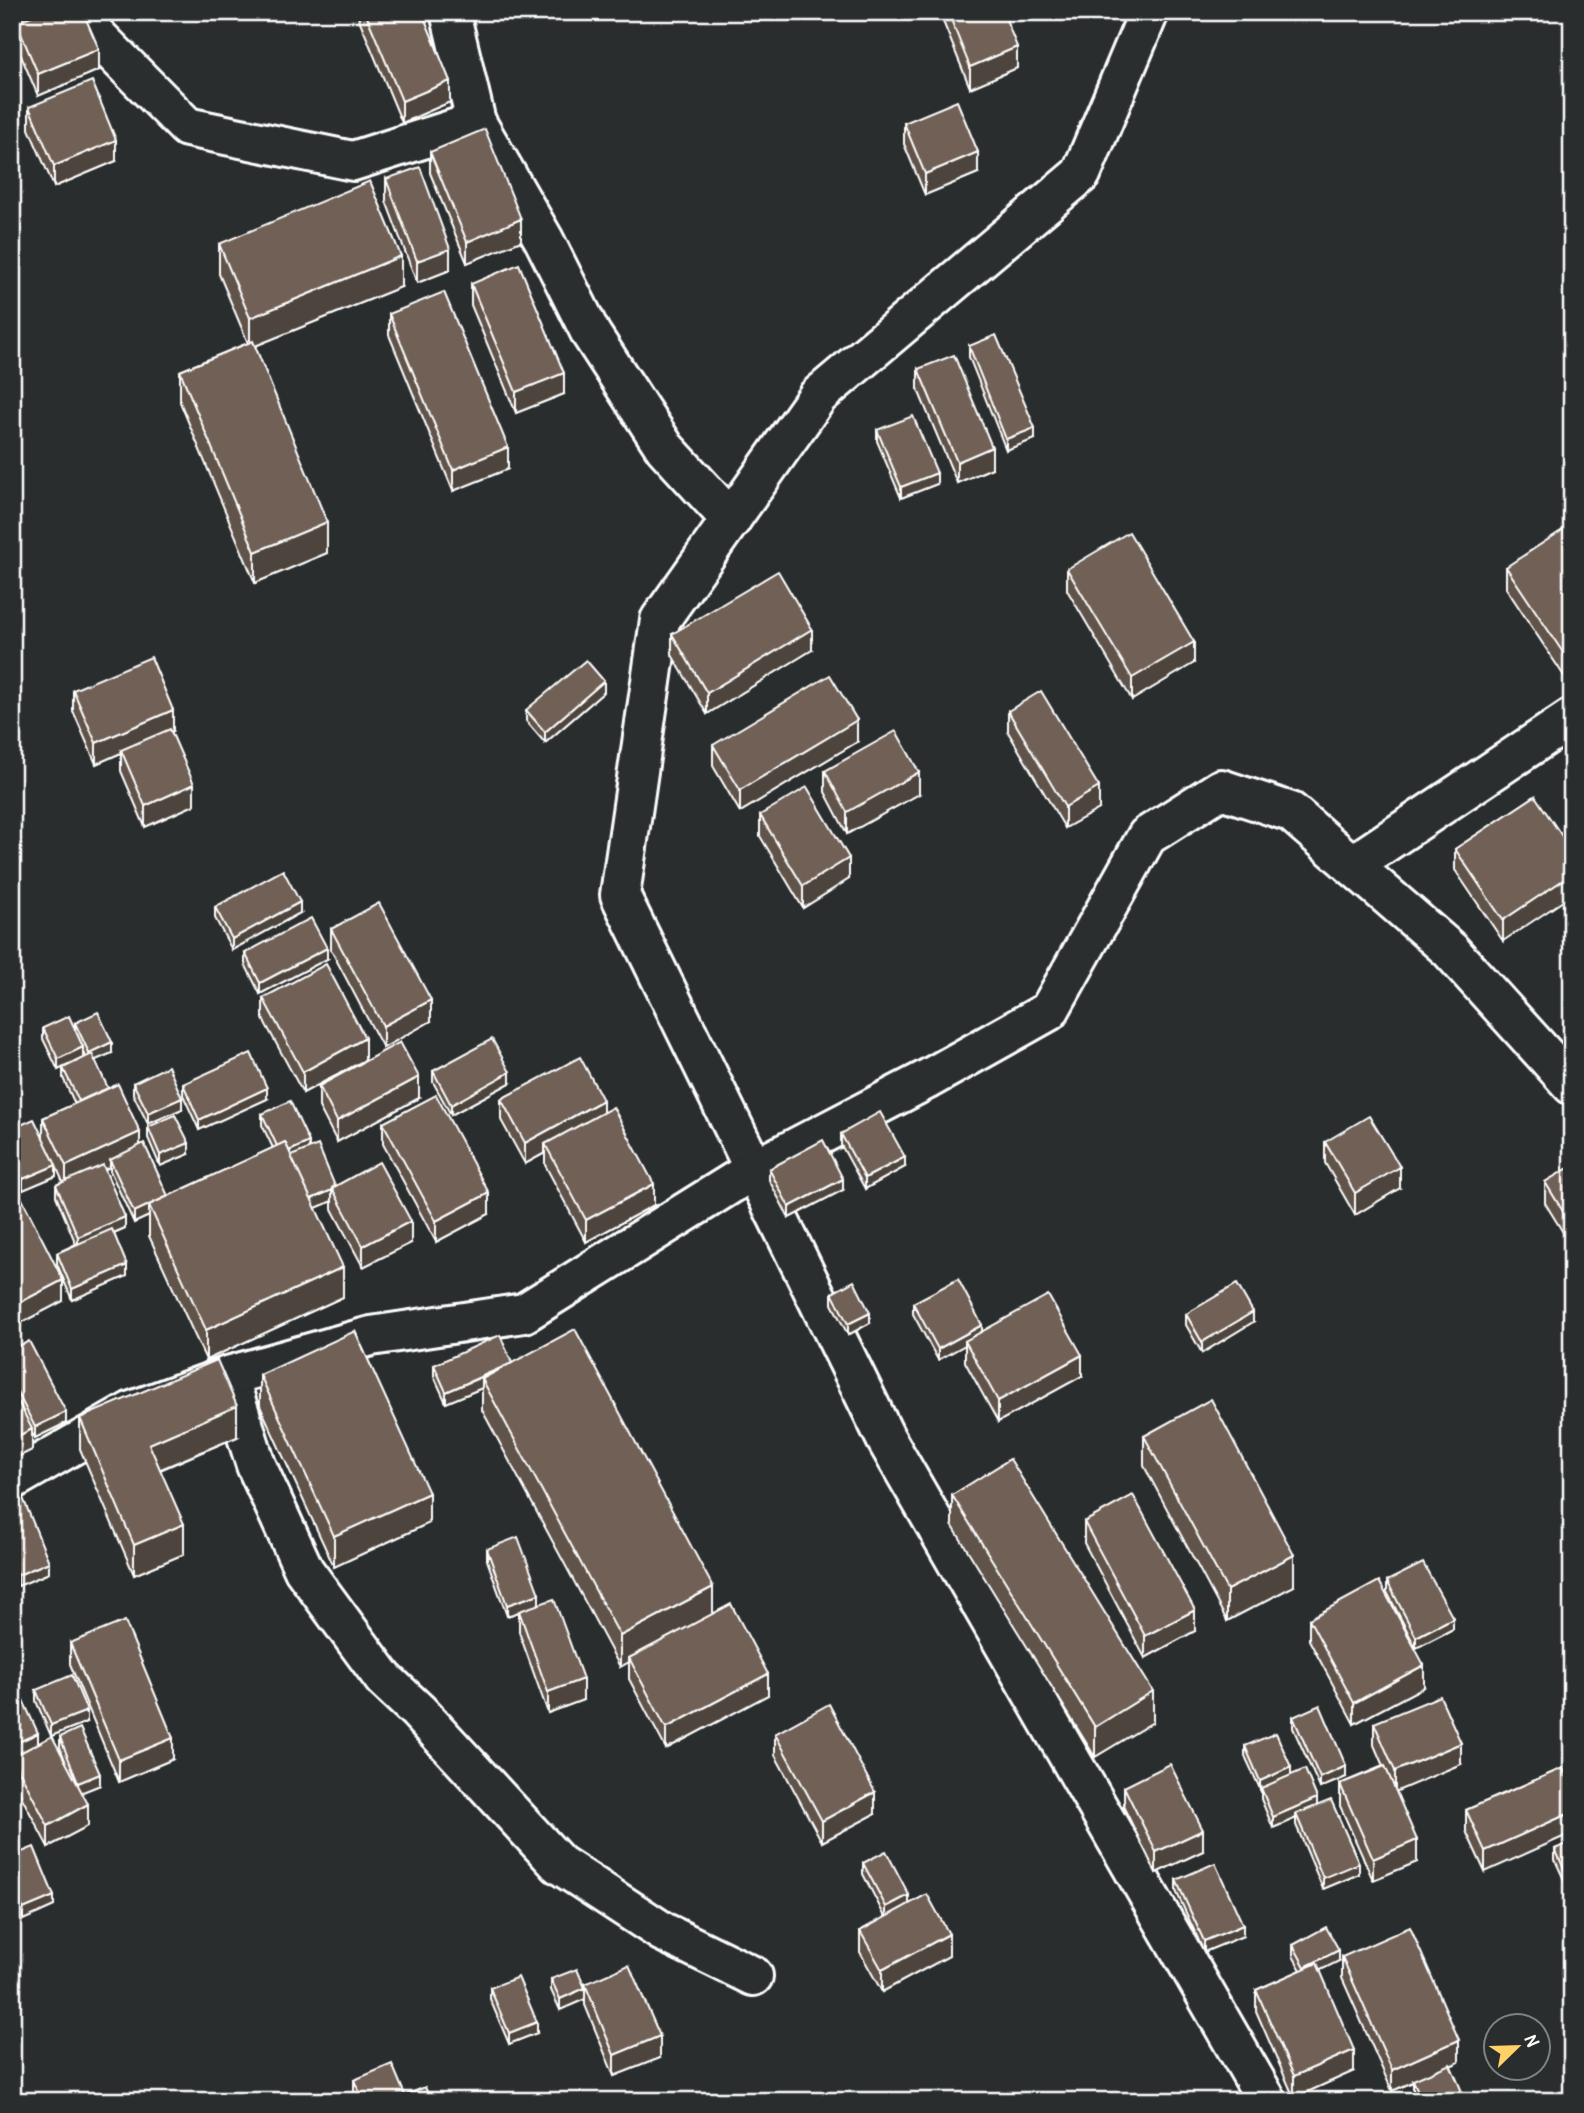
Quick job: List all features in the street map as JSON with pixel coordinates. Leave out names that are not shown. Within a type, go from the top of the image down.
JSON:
[{"type":"street","points":[[73,12],[187,127],[353,162],[476,121]]},
{"type":"street","points":[[450,12],[476,121],[544,240],[591,334],[665,448],[731,520]]},
{"type":"street","points":[[1149,12],[1081,174],[818,396],[660,620],[621,895],[886,1439],[1267,2101]]},
{"type":"street","points":[[1352,865],[1572,718]]},
{"type":"street","points":[[12,1480],[132,1411],[228,1376],[371,1336],[524,1313],[753,1170],[926,1080],[1049,1011],[1147,836],[1221,789],[1291,812],[1450,950],[1572,1085]]},
{"type":"street","points":[[228,1376],[256,1465],[304,1570],[384,1679],[418,1712],[558,1864],[663,1932],[753,1976]]},
{"type":"building","points":[[41,12],[83,12],[99,49],[38,74],[16,22]]},
{"type":"building","points":[[365,12],[422,12],[450,81],[402,101]]},
{"type":"building","points":[[948,12],[1003,12],[1017,47],[970,67]]},
{"type":"building","points":[[92,81],[116,140],[54,166],[29,107]]},
{"type":"building","points":[[957,101],[978,152],[925,174],[904,123]]},
{"type":"building","points":[[485,129],[521,219],[467,242],[430,152]]},
{"type":"building","points":[[420,167],[450,249],[417,261],[386,179]]},
{"type":"building","points":[[370,181],[401,256],[250,318],[219,244]]},
{"type":"building","points":[[519,264],[564,373],[516,392],[471,284]]},
{"type":"building","points":[[444,292],[508,447],[453,470],[389,314]]},
{"type":"building","points":[[996,335],[1035,428],[1006,439],[969,346]]},
{"type":"building","points":[[253,341],[327,522],[255,552],[180,371]]},
{"type":"building","points":[[954,355],[992,447],[957,462],[918,369]]},
{"type":"building","points":[[913,416],[937,473],[901,487],[877,430]]},
{"type":"building","points":[[1564,529],[1572,540],[1572,666],[1506,567]]},
{"type":"building","points":[[1129,532],[1194,642],[1132,678],[1067,569]]},
{"type":"building","points":[[778,571],[812,629],[707,693],[672,634]]},
{"type":"building","points":[[151,657],[173,710],[96,743],[73,690]]},
{"type":"building","points":[[586,660],[604,681],[545,732],[526,710]]},
{"type":"building","points":[[830,675],[857,720],[740,790],[713,745]]},
{"type":"building","points":[[1041,691],[1099,787],[1065,807],[1008,711]]},
{"type":"building","points":[[170,729],[194,784],[145,806],[121,750]]},
{"type":"building","points":[[896,731],[919,772],[847,812],[825,771]]},
{"type":"building","points":[[807,787],[849,858],[803,886],[760,815]]},
{"type":"building","points":[[1535,796],[1572,851],[1572,874],[1503,920],[1455,849]]},
{"type":"building","points":[[283,870],[300,902],[232,939],[215,907]]},
{"type":"building","points":[[379,903],[431,1000],[383,1026],[331,929]]},
{"type":"building","points":[[311,918],[327,948],[260,983],[245,953]]},
{"type":"building","points":[[326,964],[365,1038],[303,1072],[263,998]]},
{"type":"building","points":[[98,1012],[112,1042],[89,1053],[75,1023]]},
{"type":"building","points":[[69,1016],[83,1047],[58,1059],[43,1028]]},
{"type":"building","points":[[492,1039],[510,1072],[451,1105],[433,1071]]},
{"type":"building","points":[[400,1042],[419,1077],[337,1121],[319,1086]]},
{"type":"building","points":[[251,1053],[267,1088],[199,1120],[183,1084]]},
{"type":"building","points":[[92,1054],[108,1088],[79,1101],[63,1068]]},
{"type":"building","points":[[580,1057],[603,1100],[525,1143],[501,1099]]},
{"type":"building","points":[[168,1066],[182,1098],[148,1113],[133,1083]]},
{"type":"building","points":[[118,1084],[140,1132],[66,1166],[43,1118]]},
{"type":"building","points":[[436,1095],[489,1193],[436,1221],[383,1123]]},
{"type":"building","points":[[290,1101],[309,1142],[289,1151],[285,1142],[277,1146],[262,1114]]},
{"type":"building","points":[[613,1107],[654,1184],[586,1220],[545,1144]]},
{"type":"building","points":[[880,1112],[905,1157],[865,1178],[841,1134]]},
{"type":"building","points":[[175,1115],[189,1143],[160,1155],[148,1127]]},
{"type":"building","points":[[1369,1116],[1400,1167],[1355,1193],[1325,1142]]},
{"type":"building","points":[[34,1119],[56,1165],[23,1179],[12,1155],[12,1129]]},
{"type":"building","points":[[823,1140],[843,1179],[789,1207],[769,1169]]},
{"type":"building","points":[[285,1142],[343,1267],[206,1330],[149,1205]]},
{"type":"building","points":[[144,1143],[168,1196],[134,1212],[110,1160]]},
{"type":"building","points":[[318,1145],[335,1186],[311,1199],[291,1156]]},
{"type":"building","points":[[379,1162],[411,1221],[363,1246],[332,1188]]},
{"type":"building","points":[[103,1165],[125,1217],[78,1237],[56,1185]]},
{"type":"building","points":[[12,1166],[21,1185],[12,1189]]},
{"type":"building","points":[[1572,1166],[1572,1226],[1545,1182]]},
{"type":"building","points":[[17,1189],[63,1280],[15,1305],[12,1300],[12,1191]]},
{"type":"building","points":[[112,1229],[127,1265],[72,1289],[57,1253]]},
{"type":"building","points":[[958,1279],[982,1325],[938,1349],[913,1303]]},
{"type":"building","points":[[854,1281],[870,1313],[848,1324],[832,1293]]},
{"type":"building","points":[[1237,1284],[1253,1312],[1202,1342],[1186,1314]]},
{"type":"building","points":[[1048,1295],[1082,1355],[998,1401],[965,1341]]},
{"type":"building","points":[[575,1329],[713,1587],[620,1636],[482,1379]]},
{"type":"building","points":[[355,1331],[429,1493],[334,1536],[260,1375]]},
{"type":"building","points":[[500,1335],[512,1363],[446,1392],[434,1365]]},
{"type":"building","points":[[29,1341],[66,1412],[35,1427],[12,1382],[12,1350]]},
{"type":"building","points":[[217,1360],[237,1406],[149,1444],[184,1524],[134,1545],[80,1418]]},
{"type":"building","points":[[12,1389],[32,1429],[12,1439]]},
{"type":"building","points":[[1211,1399],[1294,1555],[1227,1590],[1144,1436]]},
{"type":"building","points":[[1010,1459],[1153,1691],[1095,1727],[952,1495]]},
{"type":"building","points":[[21,1493],[49,1562],[18,1575],[12,1561],[12,1497]]},
{"type":"building","points":[[1133,1495],[1195,1610],[1145,1636],[1084,1522]]},
{"type":"building","points":[[518,1537],[539,1594],[507,1605],[487,1549]]},
{"type":"building","points":[[1423,1563],[1453,1618],[1416,1637],[1387,1581]]},
{"type":"building","points":[[1379,1581],[1424,1665],[1354,1703],[1309,1619]]},
{"type":"building","points":[[554,1599],[583,1679],[548,1692],[519,1611]]},
{"type":"building","points":[[731,1604],[768,1674],[666,1728],[629,1658]]},
{"type":"building","points":[[125,1621],[173,1738],[119,1760],[70,1643]]},
{"type":"building","points":[[72,1675],[87,1711],[51,1725],[36,1690]]},
{"type":"building","points":[[12,1676],[38,1733],[12,1745]]},
{"type":"building","points":[[1440,1696],[1461,1743],[1395,1771],[1374,1723]]},
{"type":"building","points":[[829,1704],[875,1792],[822,1821],[775,1734]]},
{"type":"building","points":[[1320,1705],[1346,1766],[1320,1778],[1293,1717]]},
{"type":"building","points":[[80,1728],[100,1774],[78,1783],[60,1737]]},
{"type":"building","points":[[1276,1733],[1291,1767],[1260,1781],[1245,1746]]},
{"type":"building","points":[[52,1736],[88,1804],[48,1826],[12,1757]]},
{"type":"building","points":[[1170,1764],[1203,1830],[1156,1852],[1124,1787]]},
{"type":"building","points":[[1385,1766],[1417,1840],[1373,1859],[1340,1784]]},
{"type":"building","points":[[1563,1768],[1572,1789],[1572,1812],[1485,1851],[1466,1810]]},
{"type":"building","points":[[1305,1769],[1317,1798],[1273,1817],[1261,1788]]},
{"type":"building","points":[[1331,1800],[1359,1863],[1323,1878],[1296,1814]]},
{"type":"building","points":[[1572,1842],[1572,1886],[1555,1849]]},
{"type":"building","points":[[34,1847],[54,1896],[23,1909],[12,1882],[12,1856]]},
{"type":"building","points":[[886,1851],[909,1895],[886,1907],[863,1863]]},
{"type":"building","points":[[1215,1863],[1243,1925],[1204,1941],[1176,1880]]},
{"type":"building","points":[[927,1894],[949,1934],[882,1970],[860,1931]]},
{"type":"building","points":[[1326,1927],[1339,1950],[1305,1967],[1293,1945]]},
{"type":"building","points":[[1410,1927],[1459,2040],[1392,2070],[1342,1957]]},
{"type":"building","points":[[1317,1963],[1354,2050],[1294,2076],[1256,1990]]},
{"type":"building","points":[[629,1965],[660,2036],[614,2055],[585,1984]]},
{"type":"building","points":[[577,1969],[585,1988],[560,1999],[551,1979]]},
{"type":"building","points":[[518,1977],[537,2022],[509,2033],[490,1988]]},
{"type":"building","points":[[392,2064],[405,2095],[391,2101],[363,2101],[354,2080]]},
{"type":"building","points":[[1450,2064],[1466,2101],[1422,2101],[1413,2080]]},
{"type":"building","points":[[425,2087],[431,2101],[391,2101]]}]
